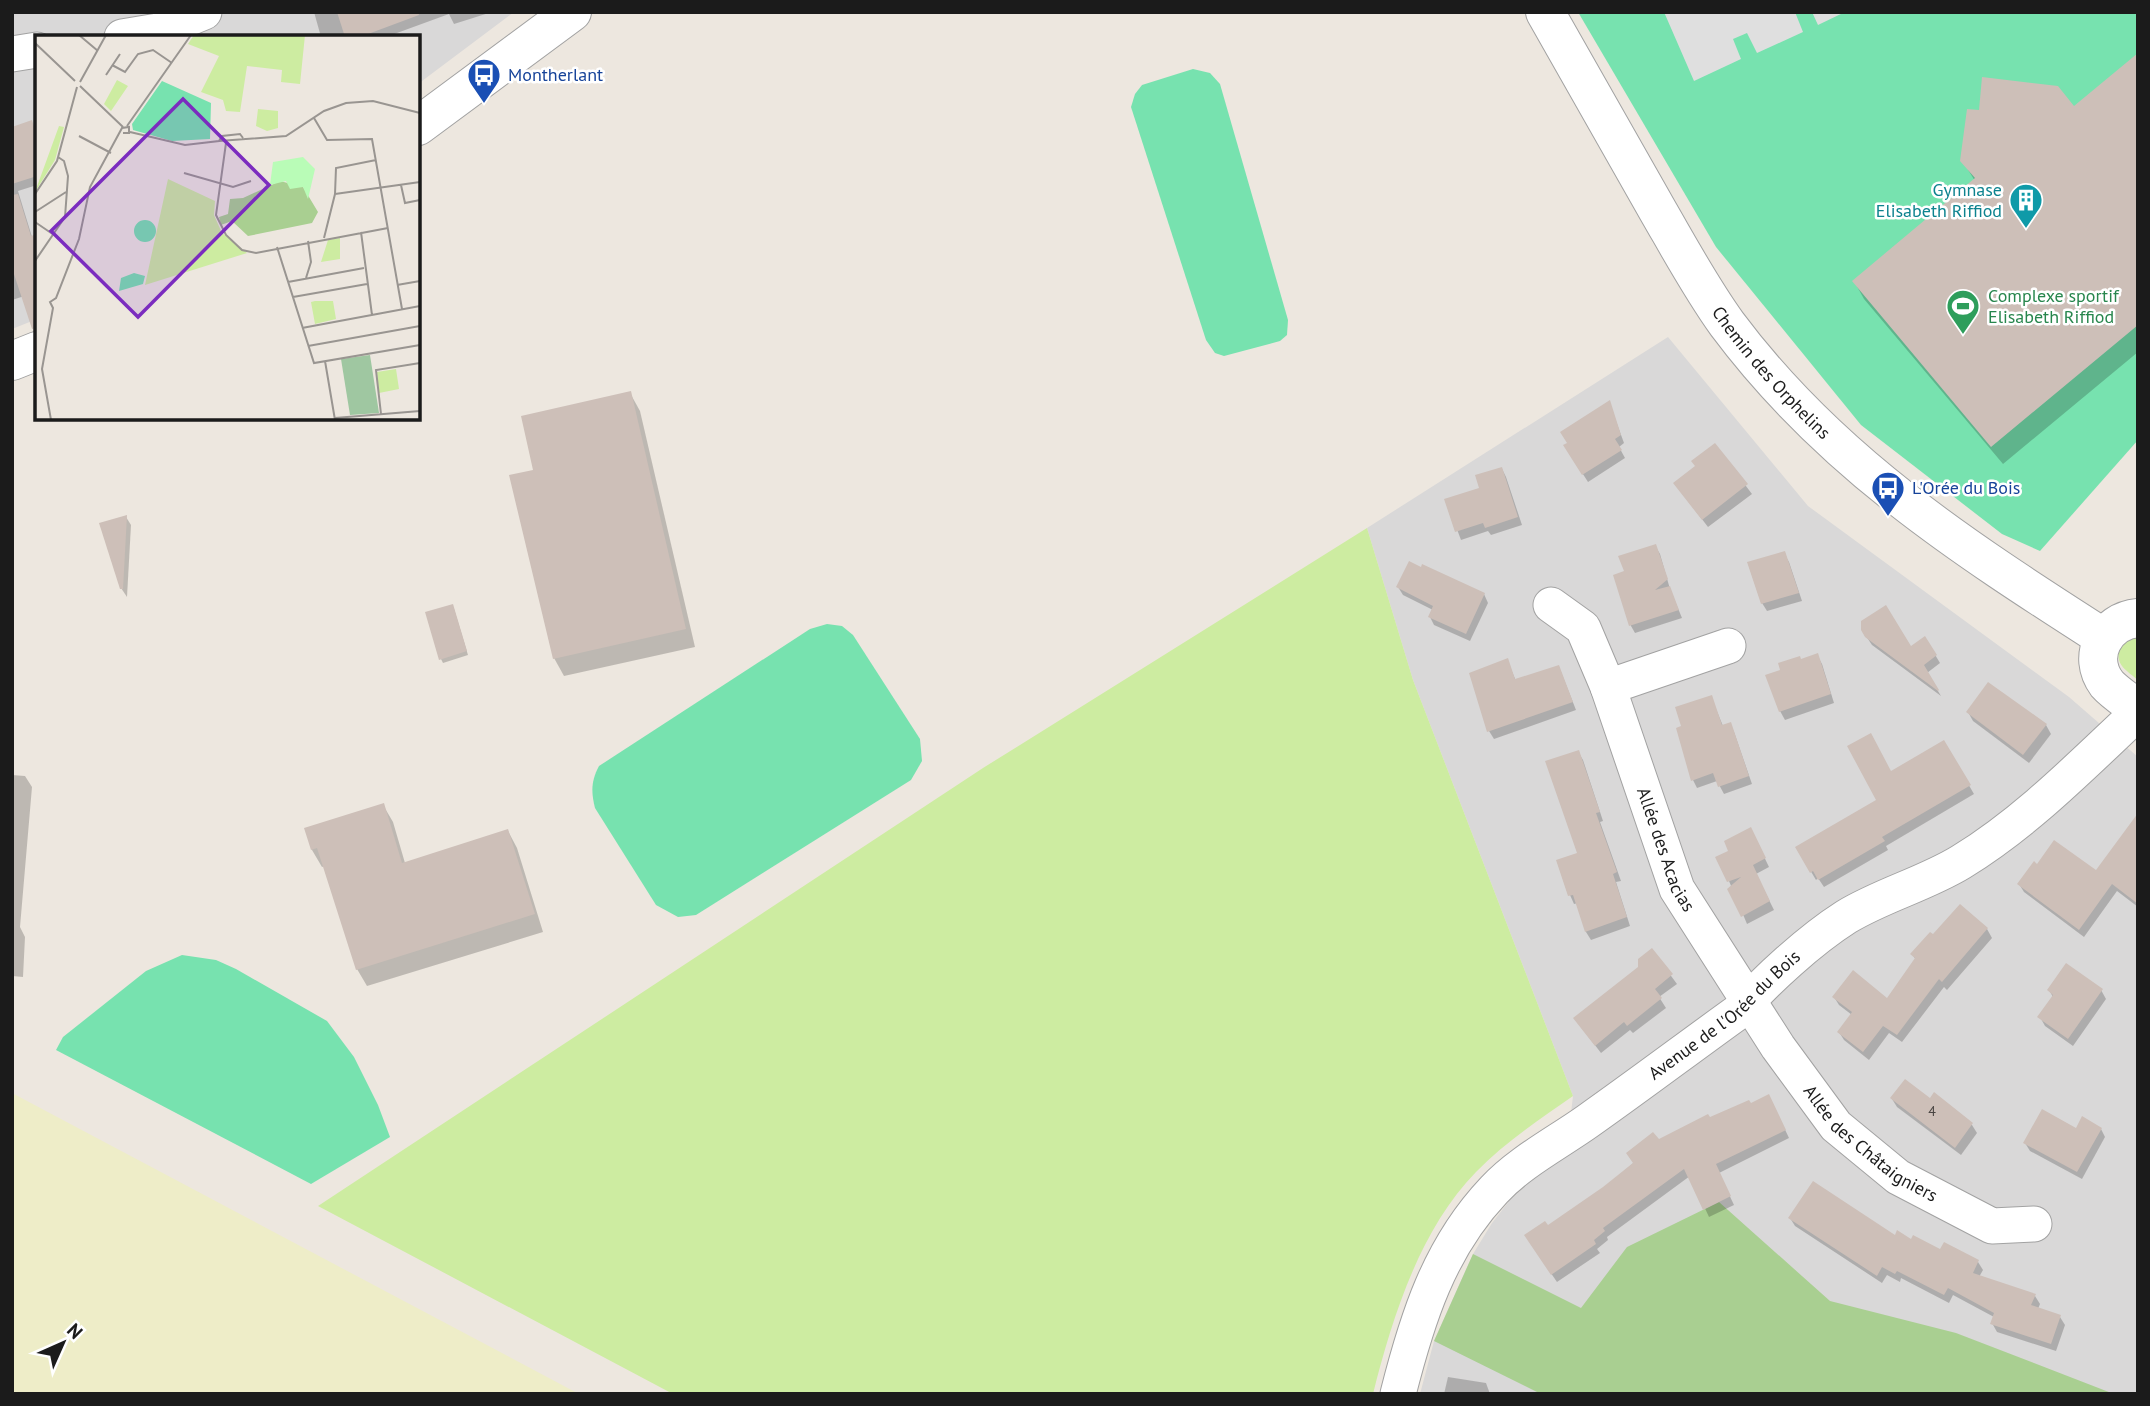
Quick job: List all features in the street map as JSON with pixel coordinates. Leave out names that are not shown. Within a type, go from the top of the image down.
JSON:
[{"type":"street","points":[[134,35],[158,31],[204,12]]},
{"type":"street","points":[[420,126],[572,12]]},
{"type":"street","name":"Chemin des Orphelins","points":[[1545,12],[1690,266],[1727,323],[1789,400],[1846,455],[1912,509],[2043,600],[2104,638]]},
{"type":"street","points":[[12,54],[35,50]]},
{"type":"street","points":[[12,361],[35,352]]},
{"type":"street","name":"Allée des Acacias","points":[[1551,605],[1583,628],[1608,687],[1677,889],[1748,1001]]},
{"type":"street","points":[[2138,618],[2118,623],[2108,631],[2098,652],[2102,676],[2109,686],[2138,709]]},
{"type":"street","points":[[1608,687],[1728,646]]},
{"type":"street","name":"Avenue de l'Orée du Bois","points":[[1398,1394],[1415,1329],[1430,1289],[1468,1221],[1495,1189],[1523,1165],[1738,1012],[1757,990],[1846,918],[1959,864],[1998,838],[2047,798],[2128,722],[2138,709]]},
{"type":"street","name":"Allée des Châtaigniers","points":[[1748,1001],[1836,1126],[1898,1177],[1992,1226],[2034,1224]]},
{"type":"shaded area","points":[[12,12],[514,12],[420,82],[420,35],[35,35],[35,320],[12,329]]},
{"type":"shaded area","points":[[1664,12],[1795,12],[1803,32],[1757,53],[1747,33],[1733,39],[1741,59],[1694,81]]},
{"type":"shaded area","points":[[1812,12],[1845,12],[1818,25]]},
{"type":"shaded area","points":[[1668,337],[1808,506],[2069,697],[2138,757],[2138,1394],[1420,1394],[1434,1341],[1473,1254],[1492,1223],[1510,1200],[1533,1179],[1566,1156],[1573,1096],[1413,680],[1367,528]]},
{"type":"green space","name":"Complexe sportif Elisabeth Riffiod","points":[[1578,12],[2138,12],[2138,440],[2040,551],[2002,534],[1861,425],[1716,247]]},
{"type":"green space","points":[[1193,69],[1210,73],[1220,84],[1288,320],[1287,335],[1280,341],[1224,356],[1215,353],[1206,340],[1131,107],[1135,94],[1142,85]]},
{"type":"green space","points":[[1367,528],[1413,680],[1573,1096],[1523,1131],[1487,1161],[1456,1195],[1439,1220],[1399,1305],[1373,1394],[673,1394],[318,1206],[983,768]]},
{"type":"green space","points":[[827,624],[842,626],[853,635],[920,739],[922,761],[911,780],[696,915],[678,917],[656,905],[595,808],[592,787],[599,766],[810,629]]},
{"type":"green space","points":[[2138,633],[2138,680],[2121,665],[2118,651],[2119,644]]},
{"type":"green space","points":[[182,955],[216,960],[236,969],[327,1021],[354,1057],[378,1105],[390,1137],[311,1184],[56,1050],[63,1037],[146,971]]},
{"type":"green space","points":[[12,1093],[579,1394],[12,1394]]},
{"type":"green space","points":[[1719,1202],[1830,1301],[1956,1333],[2114,1394],[1541,1394],[1434,1341],[1473,1254],[1581,1308],[1627,1247]]},
{"type":"building","points":[[337,12],[418,12],[419,15],[365,35],[344,35]]},
{"type":"building","name":"Gymnase Elisabeth Riffiod","points":[[2138,53],[2138,325],[1991,447],[1852,281],[1975,178],[1960,161],[1967,109],[1979,110],[1982,77],[2058,86],[2074,106]]},
{"type":"building","points":[[32,120],[35,130],[35,177],[12,184],[12,127]]},
{"type":"building","points":[[18,194],[31,236],[35,235],[35,328],[32,329],[12,268],[12,195]]},
{"type":"building","points":[[631,391],[686,629],[553,659],[509,475],[533,470],[521,416]]},
{"type":"building","points":[[1610,400],[1621,435],[1615,439],[1622,450],[1582,475],[1563,445],[1567,443],[1560,432]]},
{"type":"building","points":[[1715,443],[1748,484],[1702,520],[1673,483],[1695,466],[1691,461]]},
{"type":"building","points":[[1502,467],[1518,517],[1485,528],[1483,523],[1455,532],[1444,499],[1479,488],[1475,475]]},
{"type":"building","points":[[127,515],[123,589],[120,589],[99,523]]},
{"type":"building","points":[[1656,544],[1668,579],[1655,590],[1670,586],[1679,610],[1629,626],[1613,575],[1624,571],[1618,556]]},
{"type":"building","points":[[1785,551],[1799,593],[1761,604],[1747,562]]},
{"type":"building","points":[[1409,561],[1421,567],[1422,564],[1485,593],[1466,634],[1428,617],[1433,606],[1396,587]]},
{"type":"building","points":[[453,604],[467,651],[439,660],[425,612]]},
{"type":"building","points":[[1886,605],[1911,646],[1925,636],[1937,655],[1924,665],[1938,691],[1865,637],[1861,630],[1861,621]]},
{"type":"building","points":[[1818,653],[1831,694],[1779,712],[1765,675],[1780,670],[1778,663]]},
{"type":"building","points":[[1508,658],[1515,679],[1559,665],[1573,702],[1487,732],[1469,673]]},
{"type":"building","points":[[1988,682],[2047,724],[2023,755],[1966,712]]},
{"type":"building","points":[[1712,695],[1722,725],[1731,722],[1749,776],[1718,787],[1713,773],[1691,781],[1676,728],[1681,726],[1675,707]]},
{"type":"building","points":[[1871,733],[1891,771],[1944,740],[1971,785],[1882,837],[1885,841],[1818,880],[1813,871],[1810,873],[1795,847],[1876,800],[1847,746]]},
{"type":"building","points":[[1579,750],[1600,812],[1596,813],[1617,872],[1613,874],[1627,917],[1585,932],[1573,895],[1568,896],[1556,860],[1577,853],[1545,761]]},
{"type":"building","points":[[384,803],[402,863],[508,829],[535,914],[356,970],[317,848],[311,850],[304,828]]},
{"type":"building","points":[[2138,813],[2138,904],[2112,884],[2079,930],[2017,884],[2034,861],[2037,864],[2054,840],[2096,870]]},
{"type":"building","points":[[1751,827],[1766,858],[1753,865],[1770,901],[1741,917],[1727,889],[1741,877],[1727,882],[1715,857],[1728,851],[1724,841]]},
{"type":"building","points":[[1960,904],[1988,928],[1942,982],[1939,979],[1897,1035],[1883,1026],[1863,1052],[1837,1032],[1852,1012],[1832,997],[1853,970],[1887,998],[1915,958],[1910,954],[1930,932],[1933,934]]},
{"type":"building","points":[[1652,948],[1673,974],[1655,989],[1662,998],[1627,1026],[1624,1022],[1595,1046],[1573,1018],[1638,967],[1638,959]]},
{"type":"building","points":[[2066,963],[2103,989],[2068,1039],[2037,1017],[2053,995],[2047,990]]},
{"type":"building","points":[[1905,1079],[1930,1098],[1934,1092],[1973,1123],[1955,1148],[1890,1098]]},
{"type":"building","points":[[1769,1094],[1786,1130],[1716,1164],[1731,1196],[1703,1210],[1684,1169],[1603,1228],[1605,1231],[1594,1240],[1596,1244],[1551,1275],[1524,1235],[1545,1221],[1548,1225],[1603,1187],[1633,1163],[1626,1153],[1653,1132],[1659,1139],[1708,1114],[1710,1117]]},
{"type":"building","points":[[2042,1109],[2076,1128],[2082,1116],[2102,1128],[2077,1172],[2023,1143]]},
{"type":"building","points":[[1813,1181],[1895,1235],[1897,1230],[1911,1239],[1913,1235],[1940,1249],[1944,1242],[1979,1260],[1973,1273],[2036,1294],[2031,1305],[2061,1315],[2051,1344],[1990,1324],[1994,1313],[1948,1288],[1944,1295],[1897,1271],[1895,1274],[1882,1267],[1877,1276],[1788,1218]]},
{"type":"place","name":"Montherlant","points":[[484,105]]},
{"type":"place","name":"Gymnase Elisabeth Riffiod","points":[[2026,230]]},
{"type":"place","name":"Complexe sportif Elisabeth Riffiod","points":[[1963,336]]},
{"type":"place","name":"L'Orée du Bois","points":[[1888,518]]}]
